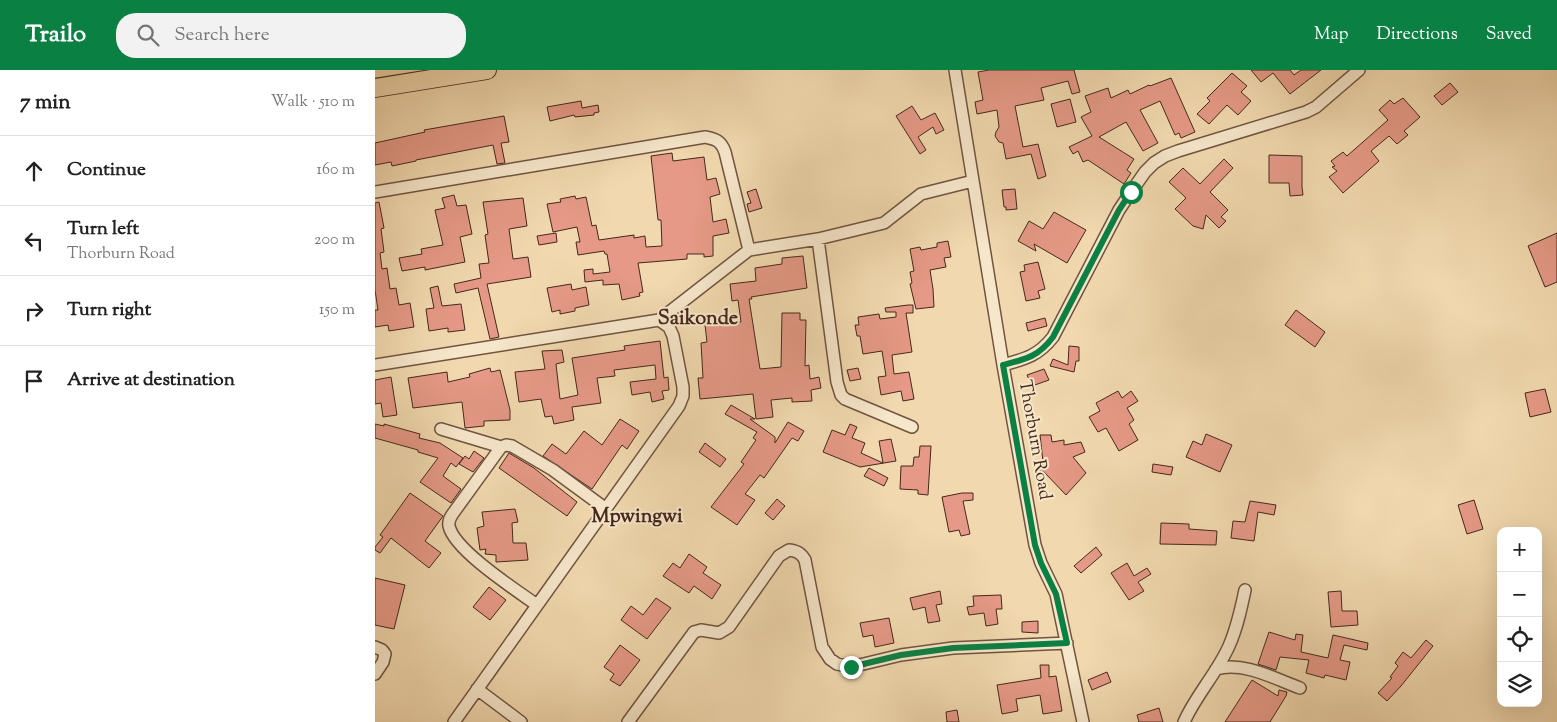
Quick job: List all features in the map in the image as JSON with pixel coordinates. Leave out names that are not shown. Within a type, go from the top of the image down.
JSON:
[{"type":"highway","points":[[375,88],[487,70]]},
{"type":"street","name":"Thorburn Road","points":[[955,70],[1003,365],[1035,545],[1041,563],[1056,594],[1083,722]]},
{"type":"street","points":[[1003,365],[1039,353],[1053,337],[1119,210],[1145,172],[1154,163],[1165,156],[1306,112],[1317,107],[1359,70]]},
{"type":"street","points":[[375,192],[705,137],[716,139],[722,144],[749,250]]},
{"type":"street","points":[[375,364],[659,320],[749,250],[818,239],[883,223],[921,194],[973,181]]},
{"type":"street","points":[[818,239],[837,382],[841,395],[845,399],[912,427]]},
{"type":"street","points":[[454,722],[679,406],[683,396],[683,387],[672,332],[669,327],[659,320]]},
{"type":"street","points":[[441,429],[501,447]]},
{"type":"street","points":[[537,605],[477,560],[455,538],[449,528],[448,520],[453,512],[501,447],[506,445],[512,446],[553,470],[606,509]]},
{"type":"street","points":[[628,722],[694,632],[697,630],[719,633],[729,626],[779,556],[789,550],[797,551],[805,560],[822,647],[826,656],[837,664],[851,667],[901,655],[953,648],[1067,643]]},
{"type":"street","points":[[1184,722],[1194,701],[1229,647],[1245,590]]},
{"type":"street","points":[[375,647],[382,650],[385,654],[383,662],[375,674]]},
{"type":"street","points":[[1216,669],[1242,667],[1300,688]]},
{"type":"street","points":[[477,690],[521,722]]},
{"type":"building","points":[[989,70],[1074,70],[1080,92],[1072,94],[1068,81],[1041,88],[1044,100],[1015,106],[1023,147],[1038,144],[1046,176],[1038,179],[1031,154],[1006,159],[1003,143],[999,142],[995,136],[999,127],[997,110],[977,114],[975,102],[983,100],[978,72]]},
{"type":"building","points":[[1251,70],[1290,70],[1294,75],[1301,70],[1321,70],[1290,94],[1273,73],[1261,82]]},
{"type":"building","points":[[1232,73],[1247,86],[1241,92],[1251,101],[1238,115],[1227,105],[1209,124],[1197,114],[1210,101],[1207,98]]},
{"type":"building","points":[[1171,78],[1195,132],[1181,138],[1179,133],[1175,135],[1160,101],[1140,110],[1158,143],[1143,151],[1126,122],[1099,137],[1134,159],[1127,170],[1131,173],[1124,184],[1088,160],[1083,162],[1078,151],[1073,154],[1069,147],[1092,136],[1081,117],[1091,112],[1085,96],[1108,88],[1111,98],[1128,90],[1130,94]]},
{"type":"building","points":[[1450,83],[1458,92],[1442,105],[1434,96]]},
{"type":"building","points":[[1403,98],[1420,117],[1404,131],[1408,135],[1397,144],[1389,136],[1371,151],[1379,161],[1343,193],[1329,177],[1337,171],[1332,167],[1335,166],[1331,161],[1343,152],[1347,156],[1388,120],[1379,110],[1390,100],[1394,104]]},
{"type":"building","points":[[1070,99],[1076,122],[1057,127],[1051,104]]},
{"type":"building","points":[[581,101],[582,108],[598,105],[599,112],[594,113],[594,115],[575,117],[574,115],[550,121],[547,107]]},
{"type":"building","points":[[912,106],[921,120],[935,113],[944,130],[936,134],[933,127],[918,137],[926,150],[920,154],[896,116]]},
{"type":"building","points":[[504,116],[509,142],[501,143],[505,163],[497,164],[493,145],[392,166],[391,162],[375,165],[375,143],[425,132],[424,130]]},
{"type":"building","points":[[672,153],[673,161],[704,157],[707,180],[716,178],[720,194],[710,197],[713,222],[726,219],[729,233],[713,236],[713,256],[704,257],[704,254],[687,254],[687,259],[638,263],[643,292],[639,293],[640,296],[622,300],[619,284],[603,285],[603,280],[585,282],[584,270],[593,269],[593,274],[610,272],[607,254],[604,251],[578,255],[576,242],[580,242],[577,227],[553,232],[547,204],[561,202],[560,199],[575,196],[576,199],[586,197],[592,226],[596,225],[599,240],[634,235],[634,238],[645,236],[646,247],[662,246],[661,220],[658,220],[651,156]]},
{"type":"building","points":[[1269,155],[1302,156],[1303,195],[1290,196],[1289,183],[1269,183]]},
{"type":"building","points":[[1224,159],[1233,168],[1210,192],[1228,210],[1221,217],[1226,221],[1219,228],[1206,215],[1203,229],[1193,226],[1175,209],[1186,198],[1169,182],[1183,168],[1200,184]]},
{"type":"building","points":[[756,189],[762,208],[749,212],[747,204],[751,203],[747,192]]},
{"type":"building","points":[[1015,189],[1017,209],[1006,210],[1002,190]]},
{"type":"building","points":[[454,195],[457,206],[466,205],[472,234],[460,237],[465,262],[425,270],[425,267],[402,271],[399,258],[422,254],[421,249],[443,245],[435,210],[445,208],[442,198]]},
{"type":"building","points":[[523,198],[527,226],[509,229],[513,259],[528,257],[531,277],[487,284],[499,337],[490,339],[478,288],[456,293],[454,284],[481,278],[479,264],[489,263],[485,235],[488,234],[483,202]]},
{"type":"building","points":[[379,202],[384,228],[381,229],[384,252],[380,253],[382,269],[387,268],[390,289],[396,288],[399,305],[410,303],[414,327],[389,331],[388,325],[375,327],[375,310],[378,310],[375,290],[375,203]]},
{"type":"building","points":[[1054,212],[1086,230],[1067,263],[1034,244],[1036,251],[1018,241],[1029,221],[1043,229]]},
{"type":"building","points":[[556,233],[557,242],[539,245],[537,236]]},
{"type":"building","points":[[1557,233],[1557,282],[1545,287],[1528,246]]},
{"type":"building","points":[[948,241],[951,257],[944,258],[946,267],[930,270],[934,307],[916,309],[910,284],[912,283],[910,272],[914,271],[910,249],[920,247],[921,250],[937,247],[937,243]]},
{"type":"building","points":[[803,256],[807,288],[751,297],[752,299],[749,299],[760,369],[781,367],[782,313],[800,313],[800,320],[806,320],[805,366],[809,365],[810,379],[819,377],[821,388],[811,390],[812,401],[792,402],[792,398],[771,400],[773,417],[756,419],[753,394],[700,399],[698,378],[703,378],[701,343],[707,342],[705,325],[741,322],[738,300],[732,301],[730,284],[756,281],[755,268],[782,264],[782,258]]},
{"type":"building","points":[[1038,262],[1045,289],[1038,291],[1040,298],[1026,301],[1020,272],[1025,271],[1024,265]]},
{"type":"building","points":[[571,284],[572,290],[586,287],[589,305],[575,308],[575,311],[560,314],[560,310],[552,312],[547,288]]},
{"type":"building","points":[[438,286],[442,306],[461,304],[465,330],[448,332],[448,328],[429,331],[426,309],[434,308],[430,288]]},
{"type":"building","points":[[913,305],[913,313],[906,313],[912,352],[892,355],[894,374],[909,372],[914,399],[903,401],[901,391],[881,395],[878,377],[886,376],[882,351],[863,354],[860,336],[857,336],[855,325],[859,325],[858,317],[879,314],[880,319],[896,317],[896,312],[886,312],[885,308]]},
{"type":"building","points":[[1296,310],[1325,332],[1315,347],[1285,325]]},
{"type":"building","points":[[1045,318],[1047,326],[1028,331],[1026,323]]},
{"type":"building","points":[[660,341],[664,378],[668,377],[669,390],[662,391],[664,399],[652,402],[650,392],[632,395],[630,382],[656,379],[655,365],[614,370],[615,376],[597,378],[601,403],[572,407],[574,420],[554,424],[552,416],[545,417],[541,399],[519,402],[515,372],[545,369],[542,351],[562,350],[564,362],[556,364],[560,399],[578,395],[572,358],[625,350],[624,346]]},
{"type":"building","points":[[1069,346],[1079,347],[1079,361],[1076,361],[1074,372],[1050,366],[1053,359],[1068,365]]},
{"type":"building","points":[[490,368],[491,372],[500,370],[510,410],[510,420],[484,421],[484,426],[465,428],[462,402],[413,408],[408,378],[447,372],[448,382],[470,377],[469,374]]},
{"type":"building","points":[[858,368],[861,379],[850,381],[847,370]]},
{"type":"building","points":[[1044,369],[1049,380],[1032,386],[1027,375]]},
{"type":"building","points":[[391,377],[397,415],[383,417],[381,403],[375,404],[375,380]]},
{"type":"building","points":[[1545,389],[1551,412],[1530,417],[1525,393]]},
{"type":"building","points":[[1118,391],[1122,398],[1131,391],[1138,401],[1127,408],[1134,420],[1129,424],[1138,440],[1119,451],[1106,428],[1098,432],[1089,417],[1100,411],[1096,403]]},
{"type":"building","points":[[731,405],[755,419],[750,419],[775,437],[775,443],[788,422],[804,431],[798,441],[792,438],[764,478],[760,475],[745,494],[755,500],[737,525],[711,507],[744,464],[741,462],[756,440],[753,438],[757,432],[725,414]]},
{"type":"building","points":[[620,419],[639,431],[627,449],[622,445],[592,489],[543,456],[552,444],[566,454],[584,431],[602,445]]},
{"type":"building","points":[[375,424],[384,426],[384,424],[420,434],[419,438],[440,443],[463,458],[456,467],[451,463],[443,476],[461,489],[451,503],[420,482],[438,458],[418,452],[418,450],[375,438]]},
{"type":"building","points":[[850,424],[857,427],[852,438],[865,443],[861,453],[883,463],[879,441],[891,439],[896,461],[860,467],[823,452],[832,430],[845,435]]},
{"type":"building","points":[[1206,434],[1232,445],[1220,472],[1186,457],[1193,441],[1202,445]]},
{"type":"building","points":[[1040,435],[1051,435],[1052,442],[1064,440],[1064,445],[1081,442],[1085,452],[1073,457],[1086,473],[1066,495],[1044,472],[1039,471],[1039,464],[1043,462]]},
{"type":"building","points":[[705,443],[726,459],[720,467],[699,452]]},
{"type":"building","points":[[920,446],[931,446],[928,495],[918,494],[918,490],[900,489],[901,466],[913,466],[914,457],[919,457]]},
{"type":"building","points":[[474,451],[484,458],[473,472],[459,464],[465,456],[469,459]]},
{"type":"building","points":[[509,453],[534,468],[577,502],[567,516],[499,468]]},
{"type":"building","points":[[1153,464],[1173,467],[1171,475],[1152,472]]},
{"type":"building","points":[[869,468],[888,478],[884,486],[864,476]]},
{"type":"building","points":[[410,493],[443,516],[425,541],[441,553],[429,568],[391,538],[380,553],[375,550],[375,547],[383,537],[380,535]]},
{"type":"building","points":[[973,493],[973,500],[963,501],[970,534],[961,536],[959,530],[949,532],[942,497]]},
{"type":"building","points":[[777,499],[785,506],[773,520],[765,513]]},
{"type":"building","points":[[1474,500],[1483,529],[1467,534],[1458,505]]},
{"type":"building","points":[[1250,501],[1276,505],[1274,515],[1258,512],[1254,541],[1231,538],[1233,521],[1245,522]]},
{"type":"building","points":[[515,509],[518,522],[512,523],[513,543],[526,543],[528,560],[496,562],[496,555],[485,554],[486,549],[480,550],[477,528],[484,526],[482,512]]},
{"type":"building","points":[[1161,523],[1189,524],[1189,529],[1217,531],[1216,545],[1160,544]]},
{"type":"building","points":[[1096,547],[1102,555],[1081,573],[1074,566]]},
{"type":"building","points":[[689,554],[707,567],[703,573],[721,585],[712,599],[694,586],[689,593],[663,576],[673,563],[680,568]]},
{"type":"building","points":[[1127,563],[1134,576],[1147,568],[1151,574],[1138,582],[1144,591],[1129,600],[1111,573]]},
{"type":"building","points":[[375,578],[405,585],[394,629],[375,625]]},
{"type":"building","points":[[489,587],[506,600],[490,620],[473,607]]},
{"type":"building","points":[[940,591],[942,604],[936,605],[940,621],[928,623],[925,607],[913,610],[910,598]]},
{"type":"building","points":[[1341,591],[1342,611],[1357,611],[1358,625],[1331,627],[1328,592]]},
{"type":"building","points":[[1001,595],[1002,609],[996,609],[998,624],[986,626],[984,613],[969,615],[967,607],[974,606],[973,596]]},
{"type":"building","points":[[656,598],[671,608],[647,639],[621,620],[631,606],[643,615]]},
{"type":"building","points":[[889,618],[894,643],[875,647],[873,635],[863,637],[860,623]]},
{"type":"building","points":[[1038,621],[1038,633],[1022,632],[1022,622]]},
{"type":"building","points":[[1269,632],[1295,640],[1296,634],[1303,635],[1301,652],[1328,658],[1333,635],[1368,643],[1367,650],[1344,645],[1340,660],[1350,662],[1346,680],[1325,675],[1324,678],[1306,673],[1309,660],[1280,657],[1276,670],[1258,664]]},
{"type":"building","points":[[1426,640],[1433,646],[1387,701],[1378,693],[1392,678],[1390,677],[1398,666],[1395,663],[1403,652],[1411,658]]},
{"type":"building","points":[[620,645],[640,660],[620,686],[610,680],[614,674],[604,667]]},
{"type":"building","points":[[1040,665],[1049,665],[1049,677],[1056,676],[1062,711],[1043,714],[1040,695],[1016,699],[1018,711],[1002,714],[997,685],[1041,678]]},
{"type":"building","points":[[1107,672],[1111,682],[1092,690],[1088,680]]},
{"type":"building","points":[[1252,680],[1278,696],[1279,690],[1287,692],[1270,722],[1225,722]]},
{"type":"building","points":[[1159,708],[1163,722],[1139,722],[1137,715]]},
{"type":"building","points":[[957,710],[959,722],[947,722],[946,712]]},
{"type":"district","name":"Saikonde","points":[[698,319]]},
{"type":"district","name":"Mpwingwi","points":[[637,517]]},
{"type":"route","points":[[851,667],[901,655],[953,648],[1067,643],[1056,594],[1041,563],[1035,545],[1003,365],[1039,353],[1053,337],[1119,210],[1131,192]]}]
